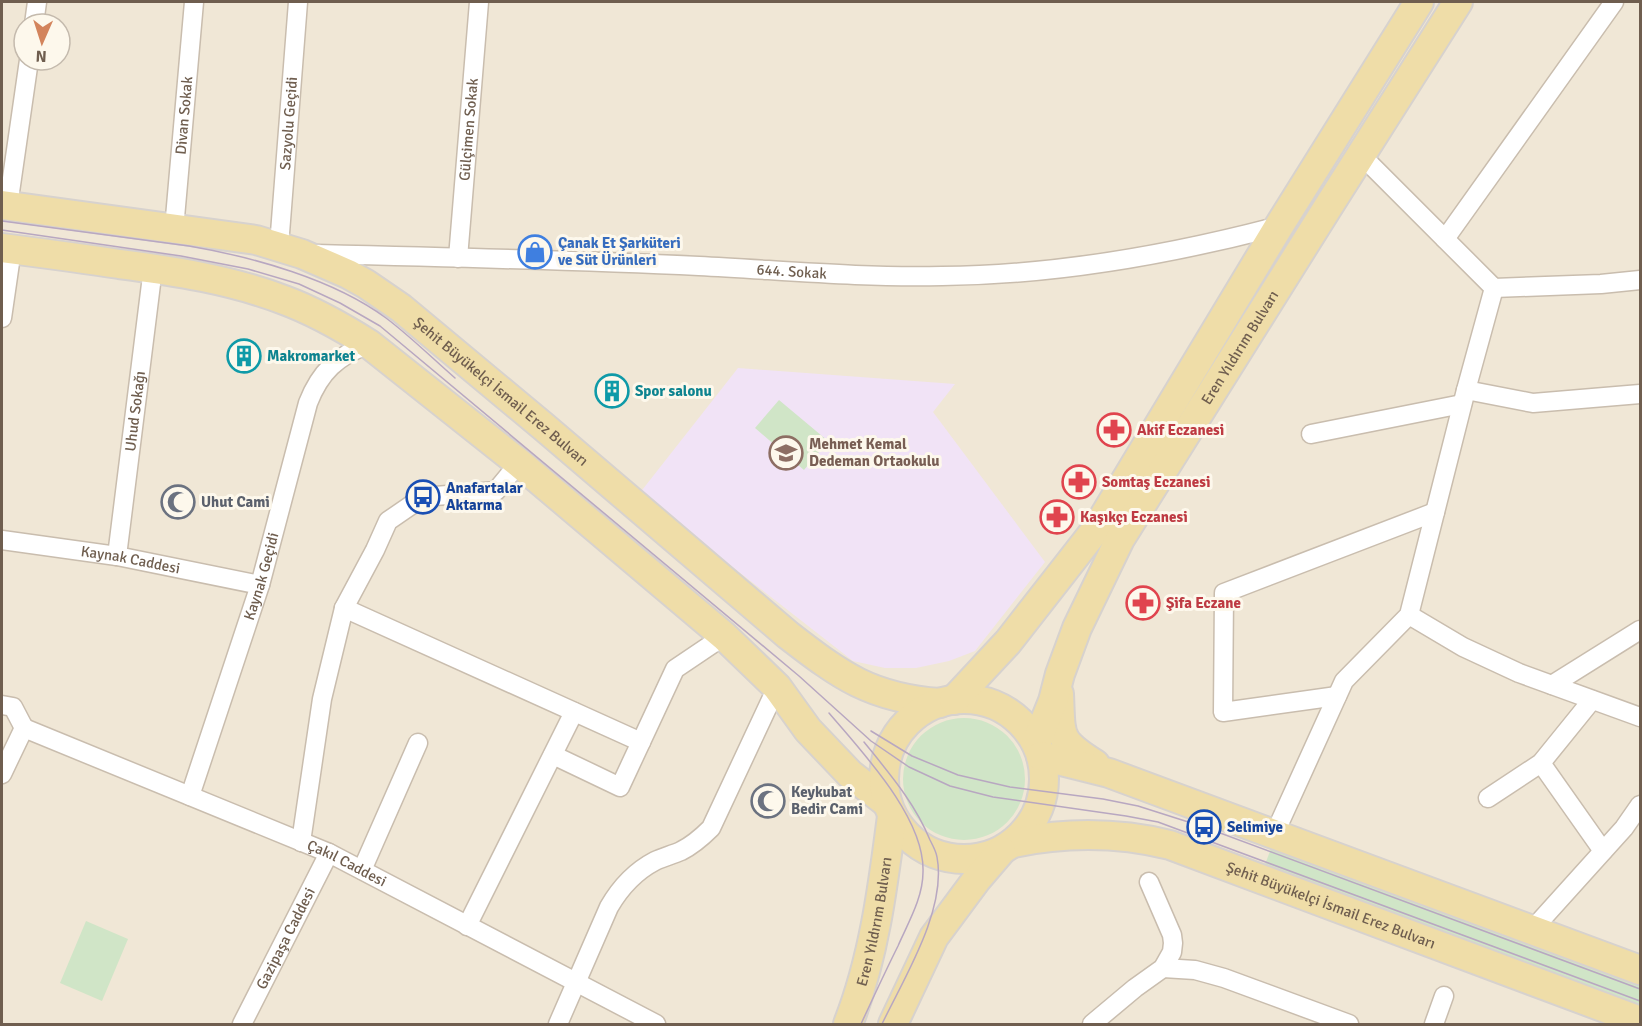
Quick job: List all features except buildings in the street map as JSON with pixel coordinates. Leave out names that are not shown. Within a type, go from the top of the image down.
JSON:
[{"type":"main road","name":"Eren Yıldırım Bulvarı","points":[[947,701],[1008,642],[1097,528],[1279,226],[1419,2]]},
{"type":"main road","name":"Eren Yıldırım Bulvarı","points":[[1038,749],[1077,628],[1120,539],[1458,2]]},
{"type":"main road","name":"Şehit Büyükelçi İsmail Erez Bulvarı","points":[[5,206],[233,236],[290,250],[348,274],[401,308],[780,628],[836,671],[860,684],[904,699],[947,701]]},
{"type":"main road","points":[[7,248],[153,268],[238,285],[284,299],[328,319],[369,345],[519,463],[724,636],[777,687],[808,730],[825,748],[850,774],[890,809]]},
{"type":"main road","points":[[1058,682],[1061,728],[1065,741],[1075,751],[1109,773]]},
{"type":"main road","points":[[893,1024],[934,937],[965,894],[1032,823],[1043,797],[1045,783],[1038,749],[1028,731],[1019,720],[995,705],[968,699],[947,701],[915,715],[896,736],[884,766],[883,775],[890,809],[900,828],[920,847],[937,855],[974,859],[988,856],[1007,847]]},
{"type":"main road","points":[[1038,749],[1109,773],[1641,970]]},
{"type":"main road","name":"Eren Yıldırım Bulvarı","points":[[848,1024],[858,999],[879,915],[890,809]]},
{"type":"main road","name":"Şehit Büyükelçi İsmail Erez Bulvarı","points":[[1007,847],[1062,835],[1086,834],[1131,837],[1170,845],[1641,1021]]},
{"type":"street","name":"Divan Sokak","points":[[174,229],[194,2]]},
{"type":"street","name":"Sazyolu Geçidi","points":[[290,250],[298,2]]},
{"type":"street","name":"Gülçimen Sokak","points":[[458,258],[479,2]]},
{"type":"street","points":[[1445,239],[1614,2]]},
{"type":"street","points":[[5,206],[27,72]]},
{"type":"street","points":[[1361,155],[1494,288],[1601,284],[1641,280]]},
{"type":"street","name":"644. Sokak","points":[[290,250],[700,266],[861,275],[944,276],[1059,269],[1136,258],[1194,247],[1279,226]]},
{"type":"street","points":[[2,318],[7,248]]},
{"type":"street","name":"Uhud Sokağı","points":[[117,556],[153,268]]},
{"type":"street","points":[[1274,835],[1344,681],[1409,615],[1494,288]]},
{"type":"street","name":"Kaynak Geçidi","points":[[190,796],[260,585],[308,403],[319,380],[336,361],[346,354],[369,345]]},
{"type":"street","points":[[1311,434],[1464,397],[1533,403],[1641,394]]},
{"type":"street","points":[[302,842],[322,699],[344,608],[388,521],[423,497],[496,490],[519,463]]},
{"type":"street","points":[[1337,696],[1223,712],[1224,593],[1435,512]]},
{"type":"street","name":"Kaynak Caddesi","points":[[2,540],[117,556],[260,585]]},
{"type":"street","points":[[344,608],[641,742]]},
{"type":"street","points":[[1409,615],[1454,642],[1491,660],[1552,686],[1641,717]]},
{"type":"street","points":[[1552,686],[1641,630]]},
{"type":"street","points":[[553,755],[620,787],[675,669],[724,636]]},
{"type":"street","points":[[558,1024],[609,907],[621,888],[647,865],[692,845],[711,828],[777,687]]},
{"type":"street","points":[[1488,798],[1541,763],[1592,700]]},
{"type":"street","points":[[2,705],[13,707],[24,728],[2,774]]},
{"type":"street","points":[[467,926],[574,712]]},
{"type":"street","name":"Çakıl Caddesi","points":[[24,728],[329,853],[656,1024]]},
{"type":"street","points":[[362,870],[418,743]]},
{"type":"street","points":[[1541,763],[1603,851]]},
{"type":"street","points":[[1532,930],[1624,828],[1641,805]]},
{"type":"street","name":"Gazipaşa Caddesi","points":[[242,1024],[329,853]]},
{"type":"street","points":[[1092,1024],[1163,968],[1172,952],[1172,935],[1149,882]]},
{"type":"street","points":[[1163,968],[1195,970],[1224,978],[1349,1024]]},
{"type":"street","points":[[1434,1024],[1444,996]]},
{"type":"shaded area","points":[[2,2],[1640,2],[1640,1024],[2,1024]]},
{"type":"shaded area","points":[[738,368],[955,384],[933,412],[1045,562],[975,651],[949,661],[916,668],[885,668],[853,661],[639,494]]},
{"type":"green space","points":[[779,400],[828,441],[804,470],[755,428]]},
{"type":"green space","points":[[964,718],[987,723],[998,728],[1007,736],[1015,745],[1020,756],[1025,779],[1020,802],[1015,813],[1007,822],[998,830],[987,835],[964,840],[941,835],[930,830],[921,822],[913,813],[908,802],[903,779],[908,756],[913,745],[921,736],[930,728],[941,723]]},
{"type":"green space","points":[[1272,846],[1640,984],[1640,1008],[1264,867]]},
{"type":"green space","points":[[86,921],[128,939],[102,1001],[60,983]]},
{"type":"tram line","points":[[2,221],[189,246],[239,256],[292,272],[365,304],[395,325],[455,378]]},
{"type":"tram line","points":[[2,230],[181,256],[248,269],[299,284],[340,303],[380,326],[799,676],[871,741],[909,767],[950,786],[993,797],[1158,822],[1640,1001]]},
{"type":"tram line","points":[[829,713],[889,787],[914,830],[921,851],[923,872],[918,901],[861,1024]]},
{"type":"tram line","points":[[871,731],[912,756],[958,775],[1010,787],[1138,806],[1204,827],[1640,989]]},
{"type":"tram line","points":[[864,742],[917,813],[937,857],[936,899],[930,921],[912,965],[882,1024]]},
{"type":"place","name":"Çanak Et Şarküteri ve Süt Ürünleri","points":[[535,252]]},
{"type":"place","name":"Makromarket","points":[[244,356]]},
{"type":"place","name":"Spor salonu","points":[[612,391]]},
{"type":"place","name":"Akif Eczanesi","points":[[1114,430]]},
{"type":"place","name":"Mehmet Kemal Dedeman Ortaokulu","points":[[786,453]]},
{"type":"place","name":"Somtaş Eczanesi","points":[[1079,482]]},
{"type":"place","name":"Anafartalar Aktarma","points":[[423,497]]},
{"type":"place","name":"Uhut Cami","points":[[178,502]]},
{"type":"place","name":"Kaşıkçı Eczanesi","points":[[1057,517]]},
{"type":"place","name":"Şifa Eczane","points":[[1143,603]]},
{"type":"place","name":"Keykubat Bedir Cami","points":[[768,801]]},
{"type":"place","name":"Selimiye","points":[[1204,827]]}]
